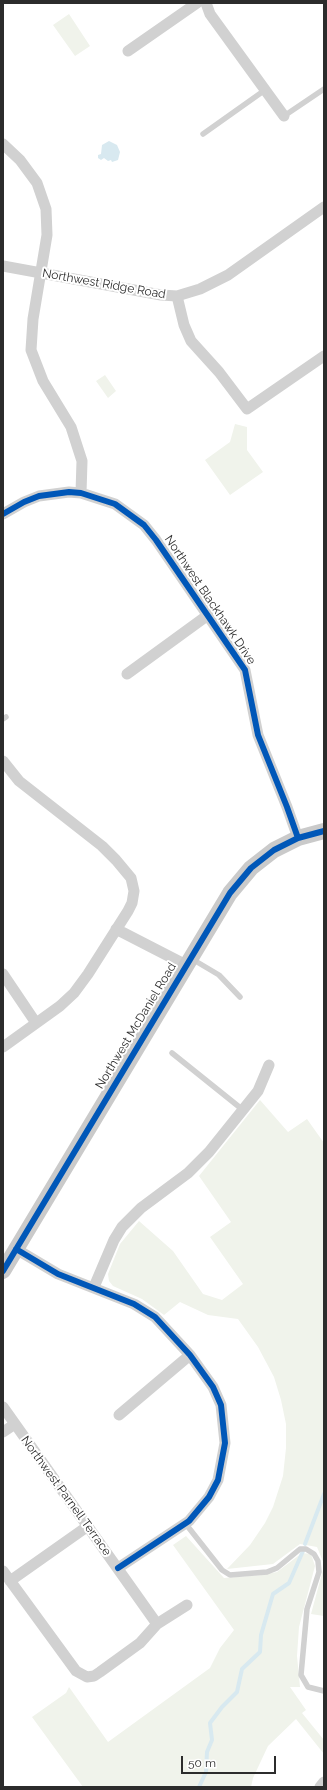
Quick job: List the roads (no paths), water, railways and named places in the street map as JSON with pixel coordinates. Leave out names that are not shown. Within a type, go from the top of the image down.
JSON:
[{"type":"street","points":[[128,51],[197,3]]},
{"type":"street","points":[[206,3],[210,14],[284,116]]},
{"type":"street","points":[[3,144],[20,160],[37,183],[46,209],[47,235],[33,319],[32,350],[43,382],[71,427],[82,461],[81,493]]},
{"type":"street","name":"Northwest Ridge Road","points":[[3,266],[161,295],[177,296],[200,289],[228,276],[324,207]]},
{"type":"street","points":[[177,296],[184,325],[192,341],[219,372],[247,409],[324,356]]},
{"type":"street","name":"Northwest Blackhawk Drive","points":[[3,514],[24,502],[39,496],[69,492],[81,493],[115,504],[144,525],[156,540],[245,670],[258,735],[288,807],[298,838]]},
{"type":"street","points":[[127,674],[208,615]]},
{"type":"street","points":[[3,761],[20,781],[102,846],[131,878],[134,891],[130,907],[74,993],[60,1006],[3,1047]]},
{"type":"street","name":"Northwest McDaniel Road","points":[[3,1271],[230,893],[252,868],[274,850],[298,838],[324,830]]},
{"type":"street","points":[[116,929],[188,962]]},
{"type":"street","points":[[3,974],[36,1023]]},
{"type":"street","points":[[94,1287],[114,1240],[122,1227],[141,1208],[171,1187],[198,1164],[258,1091],[269,1065]]},
{"type":"street","points":[[16,1249],[58,1274],[134,1304],[155,1317],[190,1355],[213,1387],[221,1405],[225,1443],[218,1480],[212,1491],[200,1509],[185,1523],[118,1568]]},
{"type":"street","points":[[119,1414],[190,1355]]},
{"type":"street","name":"Northwest Parnell Terrace","points":[[3,1407],[157,1624]]},
{"type":"street","points":[[3,1432],[15,1424]]},
{"type":"street","points":[[10,1581],[88,1526]]},
{"type":"street","points":[[3,1571],[76,1671],[87,1677],[94,1676],[100,1672],[140,1643],[157,1624],[187,1605]]},
{"type":"street","points":[[320,1787],[324,1782]]},
{"type":"lane","points":[[284,116],[324,89]]},
{"type":"lane","points":[[203,134],[265,90]]},
{"type":"lane","points":[[188,962],[219,975],[240,998]]},
{"type":"lane","points":[[172,1053],[243,1110]]},
{"type":"lane","points":[[185,1523],[222,1570],[230,1575],[267,1572],[277,1568],[300,1549],[306,1549],[314,1554],[318,1561],[319,1572],[307,1609],[301,1675],[308,1687],[324,1691]]},
{"type":"waterway","points":[[305,1544],[324,1494]]},
{"type":"waterway","points":[[199,1787],[206,1772],[207,1752],[212,1740],[210,1723],[222,1707],[237,1692],[242,1669],[260,1652],[261,1635],[273,1594],[289,1583],[303,1551]]}]
